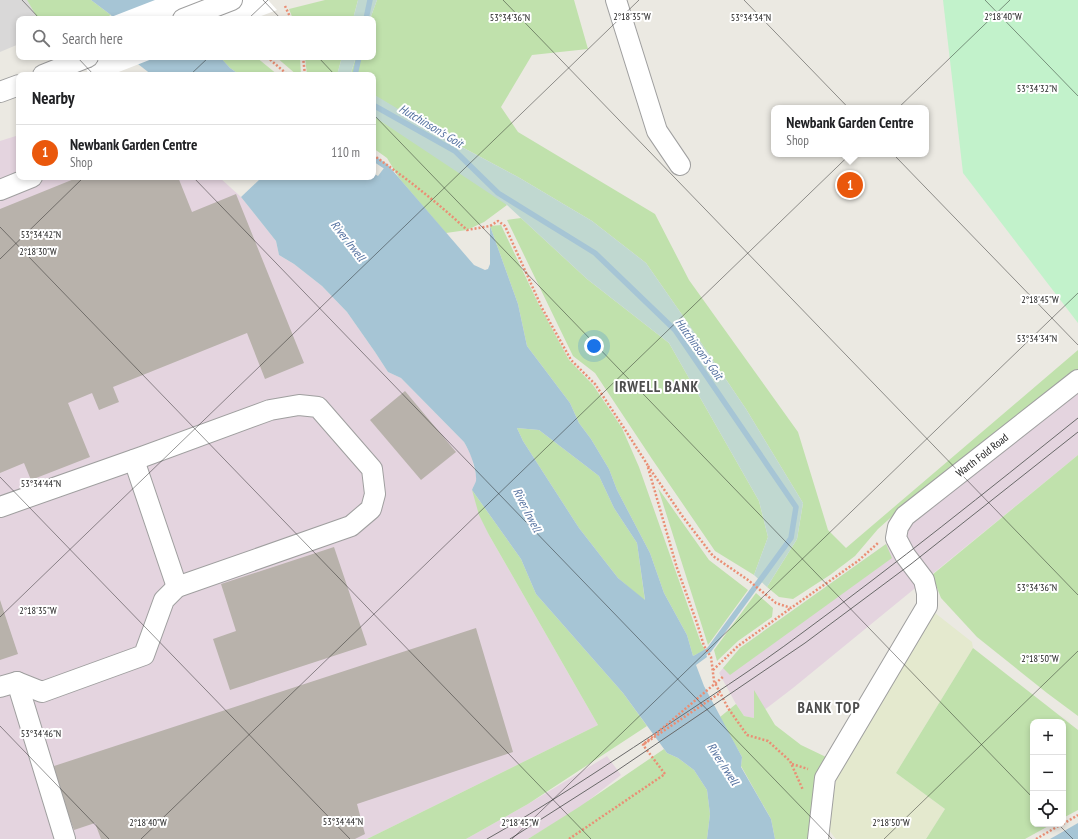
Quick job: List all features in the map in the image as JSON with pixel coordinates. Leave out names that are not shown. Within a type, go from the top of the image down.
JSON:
[{"type":"street","points":[[192,15],[232,0]]},
{"type":"street","points":[[616,0],[657,131],[680,165]]},
{"type":"street","points":[[50,72],[80,60]]},
{"type":"street","points":[[0,92],[16,85]]},
{"type":"street","points":[[0,190],[25,180]]},
{"type":"street","name":"Warth Fold Road","points":[[896,538],[898,527],[905,516],[1078,380]]},
{"type":"street","points":[[0,507],[270,410],[299,405],[318,408],[372,469],[375,494],[371,509],[351,526],[177,587],[164,600],[144,655],[42,692],[9,684]]},
{"type":"street","points":[[134,460],[177,587]]},
{"type":"street","points":[[818,839],[825,778],[927,606],[927,593],[924,580],[905,555],[896,538]]},
{"type":"street","points":[[9,684],[65,839]]},
{"type":"path","points":[[285,6],[290,16]]},
{"type":"path","points":[[270,60],[284,72]]},
{"type":"path","points":[[303,60],[305,72]]},
{"type":"path","points":[[376,156],[446,210],[467,230],[490,226],[498,221],[505,226],[542,308],[570,360],[595,384],[683,517],[713,556],[748,580],[776,603],[791,608]]},
{"type":"path","points":[[647,464],[677,568],[704,646],[710,657],[714,681],[719,694],[747,736],[768,741],[790,761],[808,801],[821,815]]},
{"type":"path","points":[[712,670],[738,646],[858,561],[883,539],[896,538]]},
{"type":"path","points":[[644,744],[724,676]]},
{"type":"path","points":[[644,744],[719,694]]},
{"type":"path","points":[[569,839],[665,774],[644,744]]},
{"type":"path","points":[[1066,822],[1078,815]]},
{"type":"path","points":[[1036,839],[1058,827]]},
{"type":"shaded area","points":[[0,0],[27,0],[36,16],[16,16],[16,45],[0,52]]},
{"type":"shaded area","points":[[358,0],[377,0],[371,16],[354,16]]},
{"type":"shaded area","points":[[341,60],[355,60],[351,72],[338,72]]},
{"type":"shaded area","points":[[376,96],[460,146],[518,177],[592,221],[646,263],[746,409],[803,503],[797,539],[767,587],[754,575],[768,537],[759,501],[669,343],[587,279],[507,205],[376,118]]},
{"type":"shaded area","points":[[16,136],[16,180],[222,180],[241,197],[276,241],[279,255],[294,264],[322,286],[347,312],[388,372],[401,378],[464,442],[471,455],[476,475],[476,482],[472,490],[489,535],[598,725],[367,839],[0,839],[0,141]]},
{"type":"shaded area","points":[[1078,390],[1078,455],[793,688],[754,718],[744,716],[719,673],[740,648],[886,544],[904,528]]},
{"type":"shaded area","points":[[607,756],[621,775],[579,808],[528,839],[466,839],[528,804]]},
{"type":"green space","points":[[27,0],[91,0],[111,15],[109,16],[36,16]]},
{"type":"green space","points":[[325,0],[358,0],[354,16],[292,16],[289,9]]},
{"type":"green space","points":[[377,0],[574,0],[588,49],[532,55],[501,107],[518,132],[655,214],[689,280],[798,432],[828,530],[846,548],[1078,350],[1078,370],[897,512],[878,529],[855,556],[830,575],[793,599],[779,597],[767,587],[797,539],[803,503],[746,409],[646,263],[592,221],[518,177],[460,146],[376,97],[376,72],[351,72],[355,60],[376,60],[376,16],[371,16]]},
{"type":"green space","points":[[943,0],[1078,0],[1078,323],[963,173]]},
{"type":"green space","points":[[223,60],[260,60],[274,72],[236,72]]},
{"type":"green space","points":[[280,60],[300,60],[301,72],[294,72]]},
{"type":"green space","points":[[305,60],[341,60],[338,72],[307,72]]},
{"type":"green space","points":[[376,116],[453,154],[507,205],[484,222],[467,230],[446,233],[399,178],[387,158],[376,150]]},
{"type":"green space","points":[[521,218],[587,279],[669,343],[759,501],[768,537],[754,575],[715,551],[595,373],[573,356],[507,220]]},
{"type":"green space","points":[[501,225],[538,303],[569,360],[593,385],[622,428],[639,467],[701,643],[705,650],[693,656],[687,635],[664,593],[650,553],[617,490],[609,469],[591,439],[579,423],[570,403],[527,346],[518,304],[490,226]]},
{"type":"green space","points":[[517,428],[539,430],[599,476],[614,508],[637,543],[645,601],[618,578],[579,528],[523,441]]},
{"type":"green space","points":[[1078,455],[1078,716],[977,637],[941,598],[932,575]]},
{"type":"green space","points":[[658,488],[709,560],[748,590],[708,645]]},
{"type":"green space","points":[[472,490],[521,559],[536,594],[623,693],[647,726],[528,804],[466,839],[367,839],[598,725],[489,535],[479,515]]},
{"type":"green space","points":[[886,544],[892,558],[730,675],[723,668],[740,648]]},
{"type":"green space","points":[[756,593],[773,608],[772,617],[738,641],[717,661],[714,650]]},
{"type":"green space","points":[[935,613],[972,642],[973,648],[896,773],[945,809],[926,839],[836,839],[828,829],[838,768],[862,727]]},
{"type":"green space","points":[[973,648],[1064,719],[1030,719],[1030,827],[1047,827],[1025,839],[926,839],[945,809],[896,773]]},
{"type":"green space","points":[[754,690],[775,725],[801,745],[826,757],[820,771],[813,839],[775,839],[771,819],[741,766],[742,757],[720,717],[736,704],[744,716],[754,718]]},
{"type":"green space","points":[[1066,721],[1078,730],[1078,810],[1066,816]]},
{"type":"green space","points":[[664,749],[667,753],[678,758],[694,770],[707,790],[710,814],[707,839],[528,839],[579,807]]},
{"type":"water","points":[[91,0],[162,0],[121,16],[111,15]]},
{"type":"water","points":[[135,60],[223,60],[236,72],[148,72]]},
{"type":"water","name":"River Irwell","points":[[387,164],[474,265],[485,270],[488,269],[490,264],[490,226],[518,304],[527,346],[570,403],[579,423],[591,439],[609,469],[617,490],[650,553],[664,593],[687,635],[693,656],[705,650],[707,657],[696,665],[704,686],[742,757],[741,767],[771,819],[775,839],[707,839],[710,814],[707,790],[694,770],[678,758],[667,753],[623,693],[536,594],[521,559],[472,490],[476,481],[476,476],[471,456],[464,442],[401,378],[388,372],[347,312],[322,286],[294,264],[279,255],[276,241],[241,197],[259,180],[376,180],[376,175],[378,176]],"holes":[[[517,428],[539,430],[599,476],[614,508],[637,543],[645,600],[618,578],[579,528],[523,441]]]},
{"type":"water","points":[[1078,823],[1078,839],[1050,839]]},
{"type":"pier","points":[[155,0],[268,0],[277,10],[261,16],[114,16]]},
{"type":"pier","points":[[82,60],[149,60],[119,72],[88,72]]},
{"type":"building","points":[[72,180],[179,180],[192,212],[236,194],[304,363],[265,379],[247,333],[113,387],[119,402],[99,410],[92,393],[68,403],[90,457],[31,480],[24,463],[0,473],[0,209]]},
{"type":"building","points":[[405,391],[456,452],[421,480],[370,420]]},
{"type":"building","points":[[334,547],[367,645],[230,690],[213,639],[236,631],[221,584]]},
{"type":"building","points":[[0,600],[18,654],[0,660]]},
{"type":"building","points":[[476,628],[513,752],[357,804],[365,834],[355,839],[101,839],[95,823],[74,830],[51,767]]},
{"type":"waterway","name":"Hutchinson's Goit","points":[[367,16],[370,0]]},
{"type":"waterway","name":"Hutchinson's Goit","points":[[356,72],[358,60]]},
{"type":"waterway","name":"Hutchinson's Goit","points":[[376,107],[455,151],[498,193],[595,253],[675,330],[796,507],[791,538],[709,650],[699,656]]},
{"type":"waterway","points":[[376,160],[385,166]]},
{"type":"tram line","points":[[487,839],[592,775],[784,646],[907,554],[1078,418]]},
{"type":"tram line","points":[[510,839],[615,772],[805,643],[911,564],[1078,432]]},
{"type":"place","name":"Newbank Garden Centre","points":[[850,185]]},
{"type":"district","name":"IRWELL BANK","points":[[657,387]]},
{"type":"district","name":"BANK TOP","points":[[829,708]]}]
